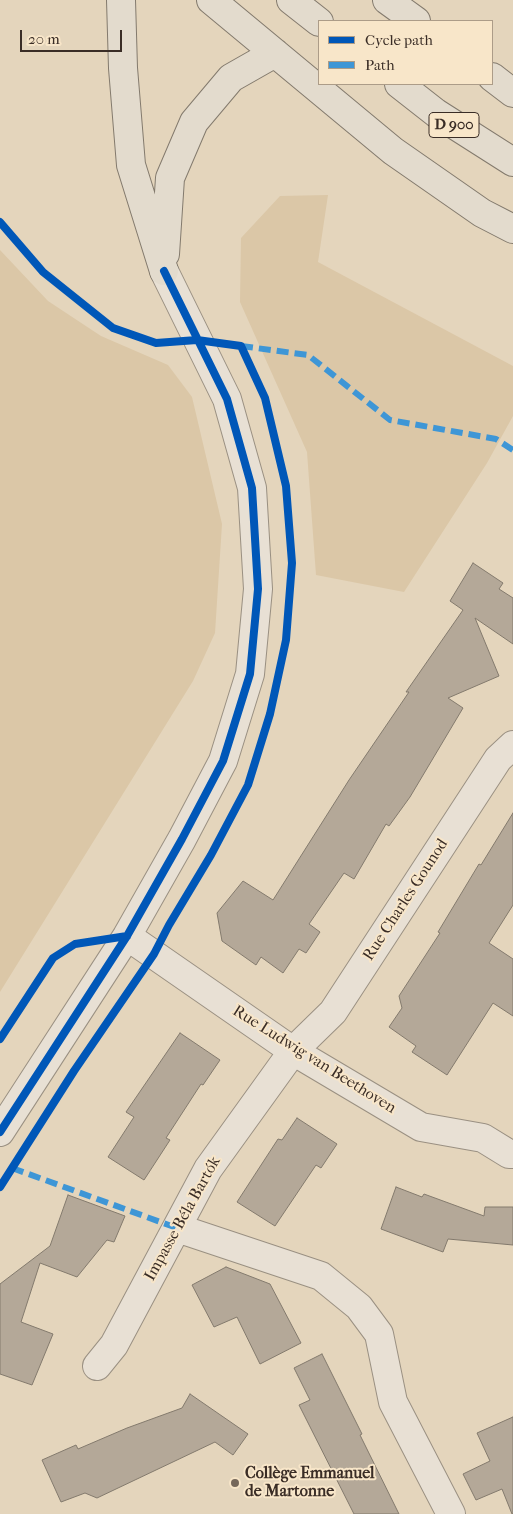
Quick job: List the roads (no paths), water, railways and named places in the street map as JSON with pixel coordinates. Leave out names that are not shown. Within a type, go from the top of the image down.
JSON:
[{"type":"main road","points":[[121,0],[123,68],[131,164],[164,270]]},
{"type":"main road","points":[[211,0],[393,151],[482,212],[513,229]]},
{"type":"main road","points":[[291,0],[318,21]]},
{"type":"main road","points":[[388,0],[415,20]]},
{"type":"main road","points":[[164,270],[170,178],[194,122],[231,78],[275,53]]},
{"type":"main road","points":[[493,78],[513,93]]},
{"type":"main road","name":"D 900","points":[[399,85],[436,113],[513,162]]},
{"type":"street","points":[[0,1132],[127,936],[182,839],[223,761],[250,674],[258,589],[252,488],[228,399],[164,270]]},
{"type":"street","name":"Rue Charles Gounod","points":[[293,1051],[333,1012],[498,759],[513,745]]},
{"type":"street","name":"Rue Ludwig van Beethoven","points":[[127,936],[293,1051],[420,1127],[483,1138],[509,1154],[513,1154]]},
{"type":"street","name":"Impasse Béla Bartók","points":[[98,1366],[114,1345],[208,1169],[293,1051]]},
{"type":"street","points":[[177,1228],[321,1276],[359,1307],[378,1334],[393,1402],[451,1514]]},
{"type":"place","name":"Collège Emmanuel de Martonne","points":[[235,1483]]}]
